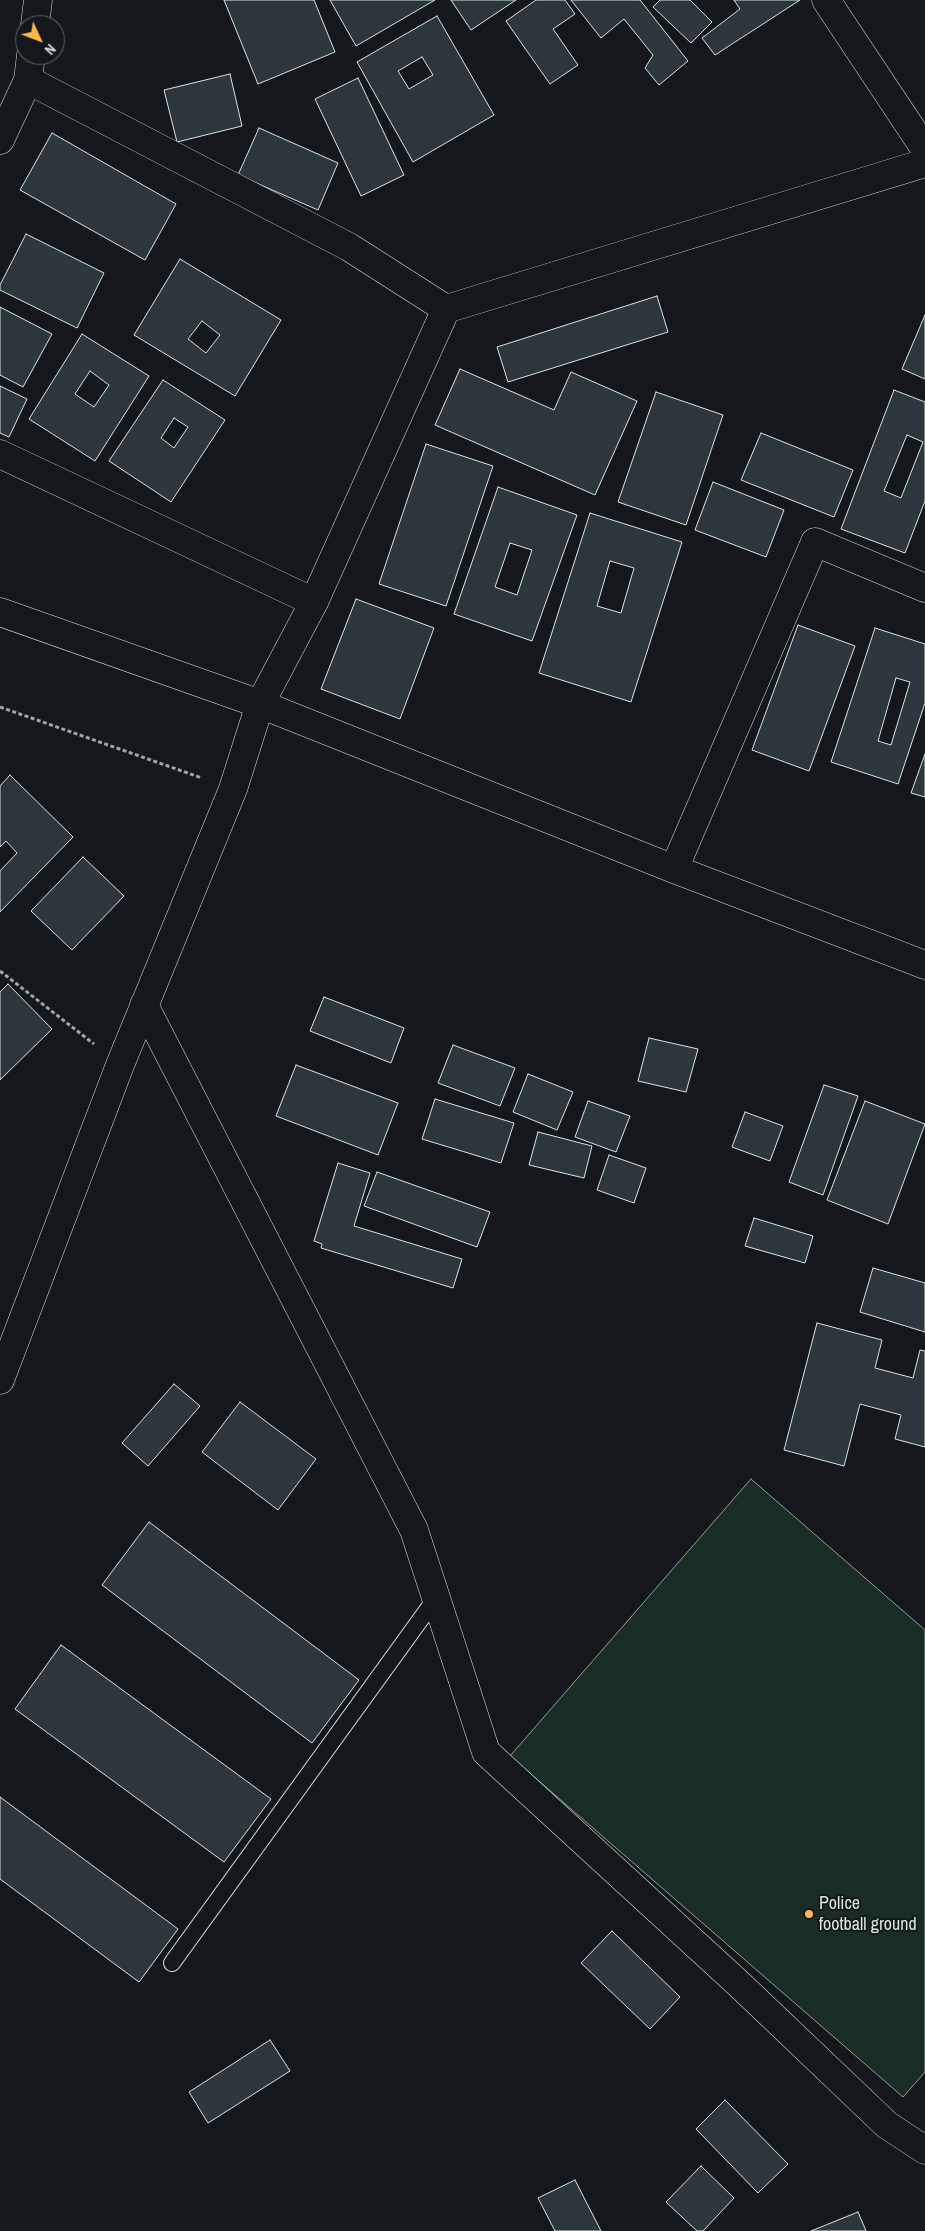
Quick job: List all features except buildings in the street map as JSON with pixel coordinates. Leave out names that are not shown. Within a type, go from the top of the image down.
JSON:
[{"type":"main road","points":[[36,15],[38,0]]},
{"type":"main road","points":[[826,0],[925,148]]},
{"type":"main road","points":[[0,140],[29,68],[350,247],[446,309]]},
{"type":"main road","points":[[0,1380],[120,1065],[233,789],[260,704],[314,602],[446,309],[925,163]]},
{"type":"main road","points":[[0,454],[314,602]]},
{"type":"main road","points":[[674,869],[815,542],[925,588]]},
{"type":"main road","points":[[0,612],[260,704],[674,869],[925,965]]},
{"type":"main road","points":[[144,1005],[414,1530],[486,1752],[740,1985],[887,2125],[925,2150]]},
{"type":"lane","points":[[172,1963],[436,1598]]},
{"type":"path","points":[[0,707],[233,789]]},
{"type":"path","points":[[0,971],[120,1065]]},
{"type":"green space","name":"Police football ground","points":[[751,1479],[925,1630],[925,2072],[903,2097],[510,1756]]},
{"type":"place","name":"Police football ground","points":[[809,1914]]}]
